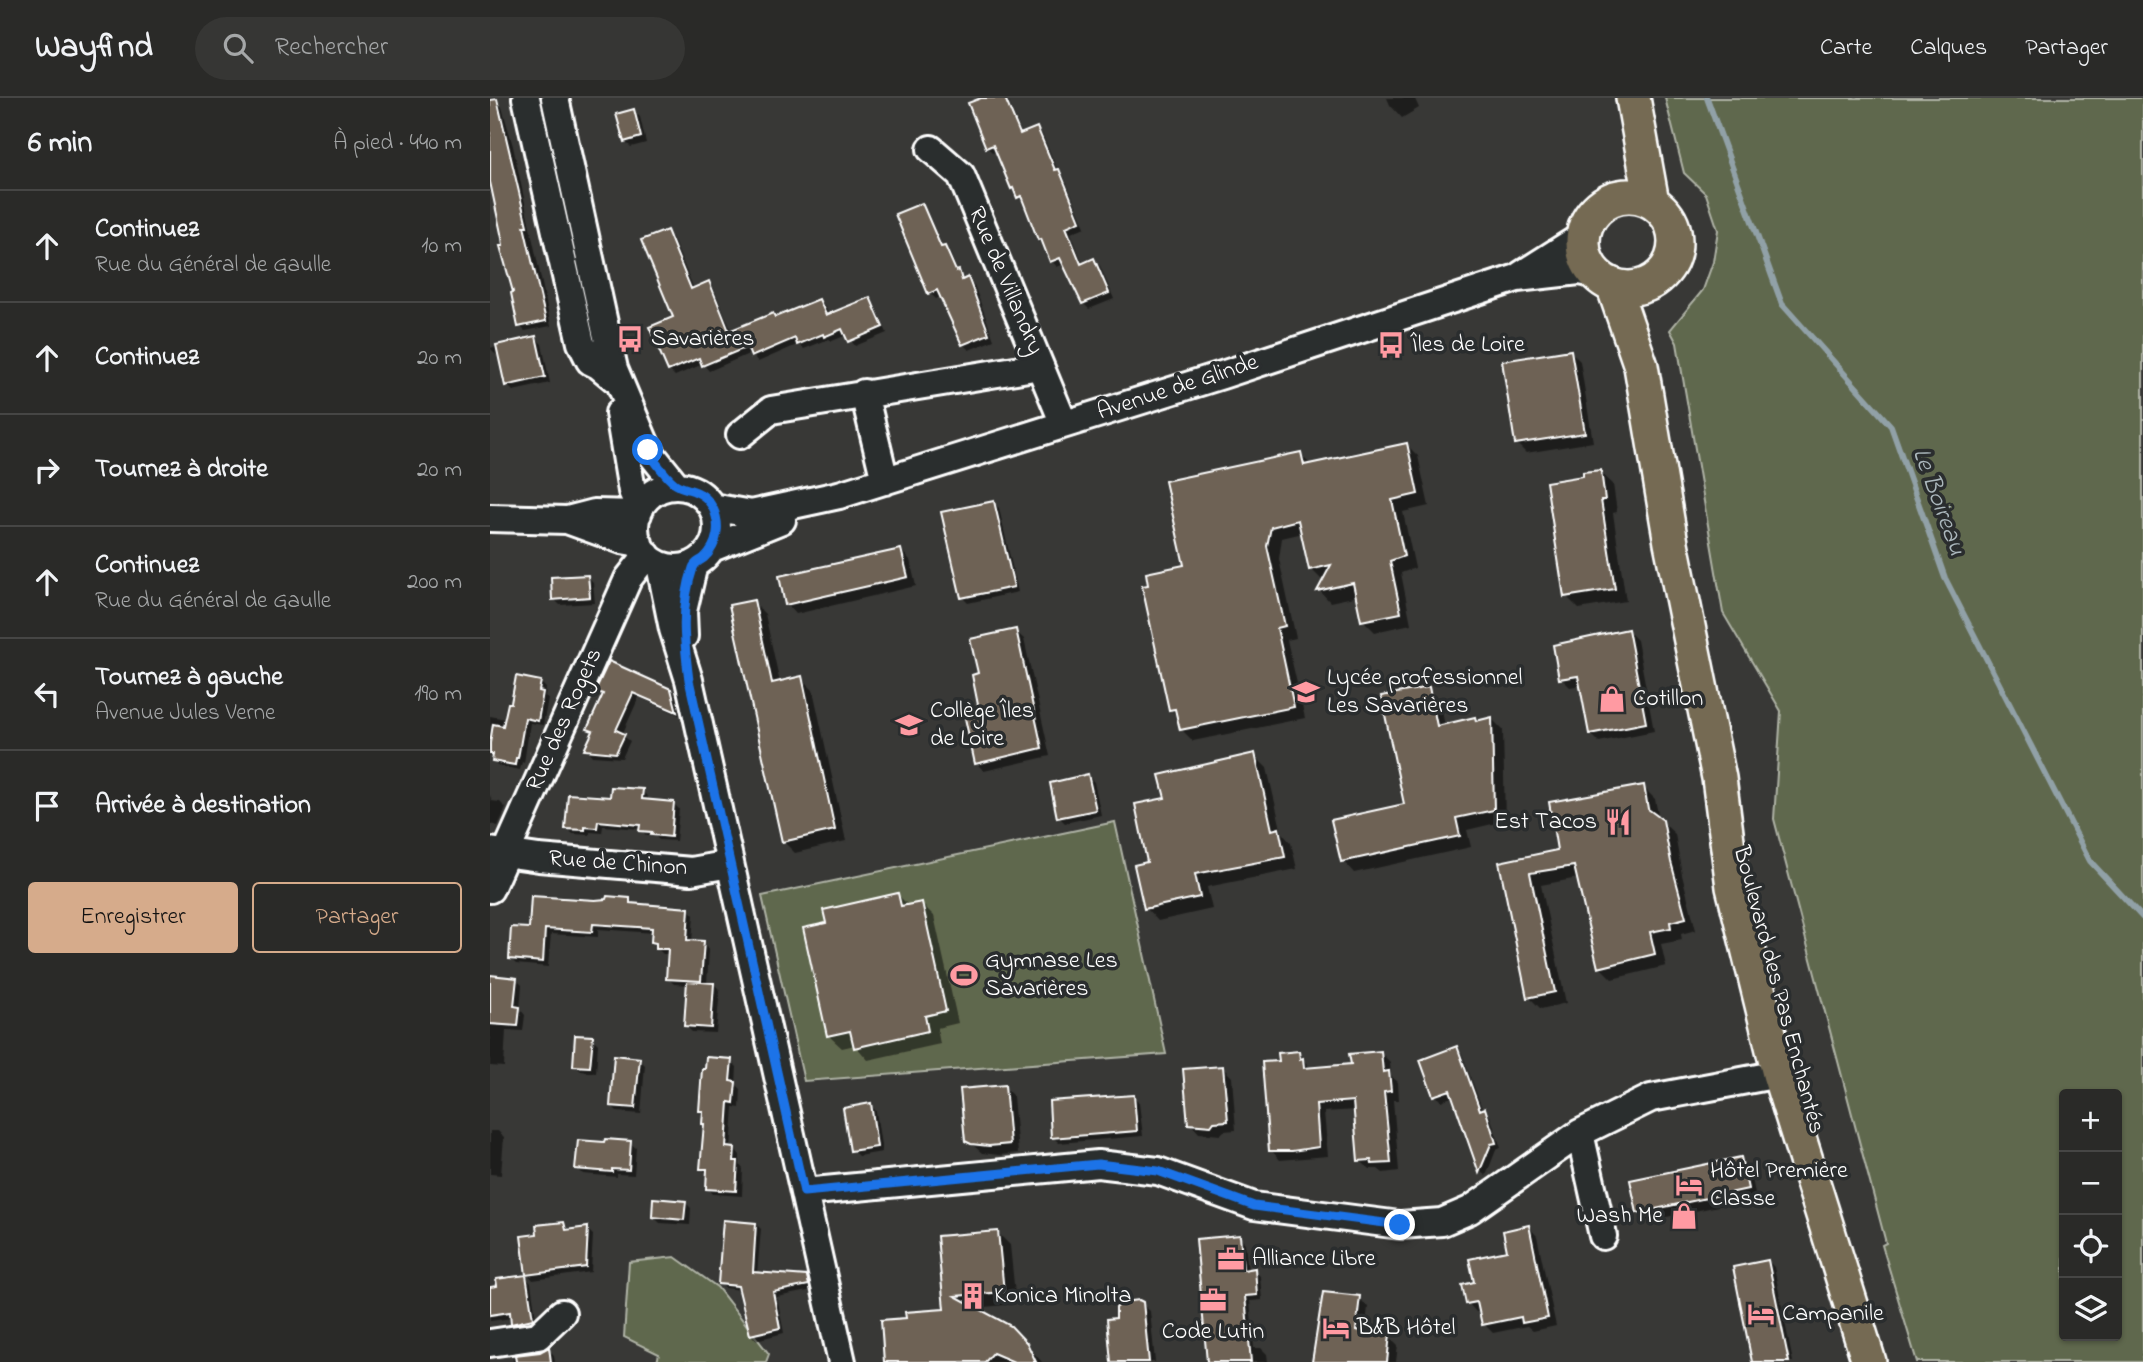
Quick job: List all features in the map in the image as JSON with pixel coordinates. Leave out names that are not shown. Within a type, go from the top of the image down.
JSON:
[{"type":"main road","points":[[1616,198],[1624,168],[1632,98]]},
{"type":"main road","points":[[1632,98],[1652,202]]},
{"type":"main road","points":[[1633,196],[1652,202],[1670,221],[1675,244],[1667,267],[1658,278],[1648,284],[1630,288],[1604,279],[1585,254],[1584,235],[1589,219],[1602,204],[1616,198],[1633,196]]},
{"type":"main road","name":"Boulevard des Pas Enchantés","points":[[1604,279],[1641,366],[1671,543],[1719,779],[1733,887],[1779,1074],[1869,1362]]},
{"type":"main road","name":"Boulevard des Pas Enchantés","points":[[1641,366],[1648,284]]},
{"type":"main road","name":"Boulevard des Pas Enchantés","points":[[1719,779],[1751,884],[1805,1101],[1888,1362]]},
{"type":"street","points":[[526,98],[581,342],[590,361],[615,374],[648,450],[677,486]]},
{"type":"street","points":[[555,98],[615,374],[632,491],[639,511]]},
{"type":"street","name":"Rue de Villandry","points":[[931,149],[961,175],[1064,424]]},
{"type":"street","name":"Avenue de Glinde","points":[[1517,278],[1584,235]]},
{"type":"street","name":"Avenue de Glinde","points":[[712,506],[751,514],[839,495],[1222,375],[1517,278],[1568,271],[1604,279]]},
{"type":"street","points":[[740,435],[771,410],[1040,366]]},
{"type":"street","points":[[864,393],[885,481]]},
{"type":"street","points":[[689,680],[684,611],[703,556],[716,538],[718,526],[712,506],[699,493],[677,486],[654,492],[639,511],[635,526],[648,554],[689,680],[842,1362]]},
{"type":"street","name":"Avenue de Glinde","points":[[703,556],[839,495]]},
{"type":"street","points":[[490,518],[567,520],[594,513],[639,511]]},
{"type":"street","points":[[567,520],[622,540],[680,568],[703,556]]},
{"type":"street","name":"Rue des Rogets","points":[[490,889],[498,852],[628,579],[648,554]]},
{"type":"street","name":"Rue de Chinon","points":[[498,852],[691,871],[730,864]]},
{"type":"street","points":[[804,1192],[1098,1164],[1158,1171],[1254,1206],[1408,1224],[1442,1222],[1470,1210],[1580,1133],[1651,1098],[1779,1074]]},
{"type":"street","points":[[1580,1133],[1603,1236]]},
{"type":"street","points":[[490,1343],[538,1336],[562,1313]]},
{"type":"green space","points":[[1665,98],[2143,98],[2143,1362],[1917,1362],[1882,1245],[1886,1243],[1774,819],[1781,711],[1723,613],[1677,343],[1670,330],[1703,290],[1713,262],[1718,230],[1706,194],[1684,173]]},
{"type":"green space","name":"Gymnase Les Savarières","points":[[1115,822],[1166,1054],[804,1081],[762,896]]},
{"type":"green space","points":[[675,1257],[717,1287],[769,1354],[766,1362],[657,1362],[659,1354],[624,1337],[629,1262]]},
{"type":"building","points":[[981,98],[1005,98],[1020,134],[1037,127],[1055,170],[1059,169],[1080,221],[1066,227],[1081,264],[1094,258],[1109,293],[1082,304],[1060,258],[1050,262],[1041,239],[1038,240],[1021,196],[1017,198],[1013,188],[1011,189],[993,145],[986,148],[968,103]]},
{"type":"building","points":[[497,99],[546,321],[518,327],[511,293],[513,292],[500,246],[503,246],[502,238],[490,182],[490,100]]},
{"type":"building","points":[[634,109],[641,137],[624,142],[616,114]]},
{"type":"building","points":[[922,203],[941,247],[945,246],[962,280],[968,277],[989,334],[962,345],[937,290],[928,294],[895,214]]},
{"type":"building","points":[[667,230],[691,289],[709,281],[729,331],[773,313],[775,317],[819,299],[826,315],[870,297],[883,327],[848,342],[842,329],[797,345],[795,338],[751,357],[747,347],[702,366],[699,358],[668,371],[649,327],[673,317],[641,240]]},
{"type":"building","points":[[536,336],[545,377],[505,386],[496,345]]},
{"type":"building","points":[[1571,350],[1585,433],[1515,444],[1502,361]]},
{"type":"building","points":[[1407,443],[1418,494],[1392,500],[1404,556],[1390,561],[1401,613],[1361,621],[1353,583],[1317,591],[1331,565],[1309,570],[1298,520],[1271,527],[1267,546],[1285,626],[1277,628],[1294,707],[1180,730],[1175,709],[1169,710],[1142,586],[1148,585],[1146,573],[1184,565],[1165,481],[1301,452],[1304,465]]},
{"type":"building","points":[[1601,470],[1605,500],[1601,500],[1615,589],[1564,597],[1546,482]]},
{"type":"building","points":[[994,501],[1014,587],[961,598],[941,512]]},
{"type":"building","points":[[901,549],[908,577],[785,605],[779,576]]},
{"type":"building","points":[[588,575],[590,597],[552,600],[551,577]]},
{"type":"building","points":[[754,600],[772,683],[802,676],[835,830],[782,842],[729,605]]},
{"type":"building","points":[[1016,629],[1042,748],[975,764],[965,718],[980,715],[972,675],[978,673],[970,639]]},
{"type":"building","name":"Cotillon","points":[[1628,629],[1646,723],[1589,734],[1578,676],[1559,679],[1553,645]]},
{"type":"building","points":[[609,661],[671,689],[677,712],[633,693],[616,730],[625,734],[616,753],[584,750],[593,731],[587,729],[603,694],[595,691]]},
{"type":"building","points":[[516,676],[541,681],[539,691],[543,692],[538,721],[525,718],[515,765],[492,761],[490,743],[493,724],[503,726]]},
{"type":"building","points":[[1429,687],[1437,726],[1475,717],[1476,721],[1492,717],[1494,810],[1456,818],[1460,836],[1341,862],[1331,820],[1404,804],[1381,696]]},
{"type":"building","points":[[1255,753],[1272,830],[1279,828],[1285,857],[1195,874],[1200,897],[1144,909],[1134,865],[1147,862],[1135,804],[1165,798],[1159,775]]},
{"type":"building","points":[[1088,774],[1096,810],[1057,818],[1050,783]]},
{"type":"building","points":[[1644,785],[1648,809],[1663,820],[1686,918],[1670,922],[1671,928],[1650,932],[1655,954],[1598,968],[1574,866],[1530,873],[1555,992],[1527,998],[1499,862],[1557,850],[1549,802]]},
{"type":"building","points":[[611,787],[643,789],[642,799],[674,802],[671,837],[639,831],[640,825],[598,821],[597,828],[565,829],[568,794],[610,797]]},
{"type":"building","points":[[898,893],[901,906],[922,902],[946,1011],[925,1016],[928,1031],[854,1048],[850,1031],[827,1036],[803,928],[826,923],[823,910]]},
{"type":"building","points":[[531,896],[595,900],[606,899],[607,896],[630,898],[630,903],[689,908],[687,940],[704,941],[701,981],[666,979],[668,949],[656,949],[656,943],[651,942],[652,928],[593,924],[592,932],[545,929],[543,962],[509,959],[511,927],[529,928]]},
{"type":"building","points":[[490,975],[517,978],[514,1006],[520,1007],[518,1026],[490,1024]]},
{"type":"building","points":[[687,981],[714,983],[711,1028],[684,1026]]},
{"type":"building","points":[[575,1035],[593,1036],[590,1067],[573,1066]]},
{"type":"building","points":[[1457,1046],[1480,1110],[1485,1108],[1496,1143],[1491,1144],[1479,1173],[1450,1090],[1433,1096],[1420,1060]]},
{"type":"building","points":[[1299,1051],[1304,1068],[1351,1064],[1349,1054],[1381,1051],[1383,1072],[1389,1071],[1391,1091],[1384,1092],[1391,1163],[1372,1164],[1371,1160],[1358,1161],[1353,1101],[1316,1104],[1319,1147],[1269,1151],[1262,1062],[1279,1061],[1278,1053]]},
{"type":"building","points":[[614,1055],[640,1058],[635,1108],[610,1106]]},
{"type":"building","points":[[706,1057],[732,1059],[730,1081],[736,1082],[734,1103],[729,1102],[726,1147],[735,1148],[734,1161],[738,1161],[736,1191],[706,1189],[707,1169],[700,1169],[704,1124],[703,1111],[699,1111],[702,1069],[705,1069]]},
{"type":"building","points":[[1223,1066],[1228,1121],[1214,1122],[1211,1126],[1188,1124],[1183,1069]]},
{"type":"building","points":[[1005,1085],[1010,1144],[989,1146],[965,1141],[960,1089]]},
{"type":"building","points":[[1134,1095],[1137,1131],[1051,1138],[1049,1101]]},
{"type":"building","points":[[871,1103],[877,1147],[850,1151],[843,1108]]},
{"type":"building","points":[[605,1139],[631,1141],[629,1170],[612,1169],[612,1172],[575,1169],[578,1140],[604,1142]]},
{"type":"building","name":"Hôtel Première Classe","points":[[1741,1157],[1748,1189],[1637,1213],[1630,1180]]},
{"type":"building","points":[[653,1198],[686,1201],[684,1220],[652,1217]]},
{"type":"building","points":[[723,1220],[756,1223],[753,1272],[807,1276],[809,1285],[773,1292],[780,1328],[750,1335],[738,1286],[718,1284]]},
{"type":"building","points":[[564,1222],[566,1230],[588,1227],[586,1267],[526,1275],[521,1236],[537,1234],[536,1225]]},
{"type":"building","points":[[1529,1225],[1548,1318],[1522,1323],[1521,1317],[1482,1325],[1477,1302],[1466,1304],[1462,1285],[1474,1282],[1469,1259],[1507,1251],[1503,1231]]},
{"type":"building","name":"Konica Minolta","points":[[998,1231],[1004,1292],[955,1296],[1011,1326],[1027,1343],[1036,1362],[1014,1362],[993,1353],[985,1362],[884,1362],[881,1320],[906,1318],[905,1312],[944,1309],[937,1236]]},
{"type":"building","points":[[1240,1235],[1243,1270],[1255,1268],[1257,1295],[1245,1296],[1251,1362],[1207,1362],[1196,1239]]},
{"type":"building","name":"Campanile","points":[[1768,1260],[1789,1362],[1752,1362],[1733,1267]]},
{"type":"building","points":[[526,1275],[533,1319],[511,1324],[510,1312],[490,1315],[490,1287],[497,1286],[496,1279]]},
{"type":"building","name":"B&B Hôtel","points":[[1323,1292],[1360,1296],[1356,1330],[1390,1334],[1387,1362],[1312,1362]]},
{"type":"building","points":[[1124,1302],[1143,1302],[1149,1362],[1111,1362],[1107,1319],[1116,1318],[1116,1308]]},
{"type":"building","points":[[549,1347],[551,1362],[516,1362],[515,1355],[540,1352]]},
{"type":"waterway","name":"Le Boireau","points":[[1707,98],[1782,304],[1891,426],[1945,578],[2090,861],[2143,918]]},
{"type":"place","name":"Savarières","points":[[630,339]]},
{"type":"place","name":"Îles de Loire","points":[[1391,345]]},
{"type":"place","name":"Lycée professionnel Les Savarières","points":[[1306,692]]},
{"type":"place","name":"Cotillon","points":[[1612,699]]},
{"type":"place","name":"Collège Îles de Loire","points":[[909,725]]},
{"type":"place","name":"Est Tacos","points":[[1618,822]]},
{"type":"place","name":"Gymnase Les Savarières","points":[[964,975]]},
{"type":"place","name":"Hôtel Première Classe","points":[[1689,1185]]},
{"type":"place","name":"Wash Me","points":[[1684,1216]]},
{"type":"place","name":"Alliance Libre","points":[[1231,1259]]},
{"type":"place","name":"Konica Minolta","points":[[973,1296]]},
{"type":"place","name":"Code Lutin","points":[[1213,1300]]},
{"type":"place","name":"Campanile","points":[[1761,1314]]},
{"type":"place","name":"B&B Hôtel","points":[[1336,1328]]},
{"type":"route","points":[[648,450],[677,486],[693,489],[706,499],[711,505],[718,526],[709,552],[694,564],[689,584],[684,611],[689,680],[804,1192],[1098,1164],[1158,1171],[1254,1206],[1400,1225]]}]
